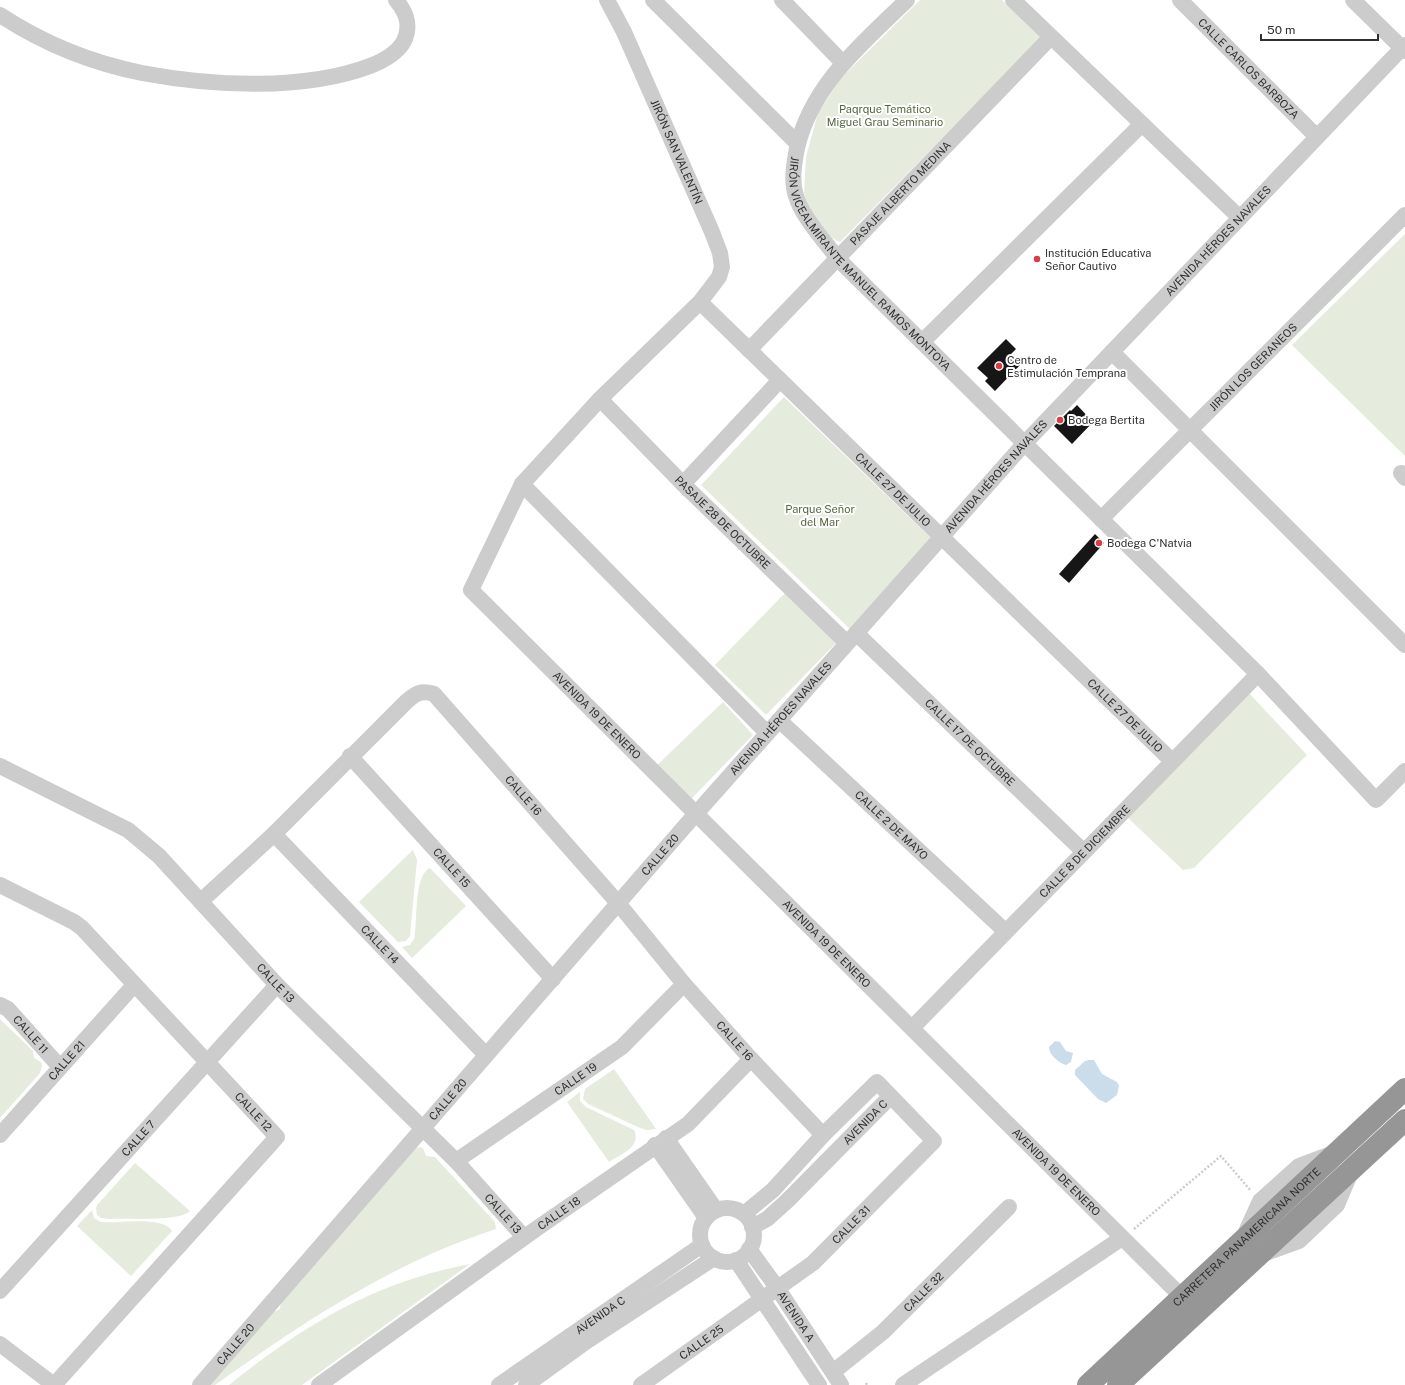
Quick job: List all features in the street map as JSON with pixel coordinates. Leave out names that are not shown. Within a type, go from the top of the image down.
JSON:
[{"type":"highway","name":"CARRETERA PANAMERICANA NORTE","points":[[1090,1383],[1405,1089]]},
{"type":"highway","name":"CARRETERA PANAMERICANA NORTE","points":[[1118,1385],[1353,1168],[1401,1127]]},
{"type":"street","points":[[0,16],[69,52],[117,67],[194,80],[276,83],[336,76],[356,71],[389,56],[400,48],[408,28],[406,15],[396,0]]},
{"type":"street","name":"JIRÓN SAN VALENTÍN","points":[[471,590],[522,484],[600,398],[700,302],[719,277],[722,267],[720,252],[624,32],[607,0]]},
{"type":"street","points":[[653,0],[798,144]]},
{"type":"street","points":[[782,0],[842,62]]},
{"type":"street","name":"JIRÓN VICEALMIRANTE MANUEL RAMOS MONTOYA","points":[[907,0],[842,62],[826,83],[813,104],[804,122],[794,164],[795,196],[800,208],[838,259],[1258,674],[1376,800],[1405,771]]},
{"type":"street","points":[[1013,0],[1240,218]]},
{"type":"street","name":"CALLE CARLOS BARBOZA","points":[[1180,0],[1317,138]]},
{"type":"street","points":[[1353,0],[1404,48]]},
{"type":"street","name":"PASAJE ALBERTO MEDINA","points":[[750,350],[1051,37]]},
{"type":"street","name":"AVENIDA HÉROES NAVALES","points":[[691,819],[1024,444],[1404,48]]},
{"type":"street","points":[[922,342],[1142,124]]},
{"type":"street","name":"JIRÓN LOS GERANEOS","points":[[1101,519],[1405,215]]},
{"type":"street","name":"CALLE 27 DE JULIO","points":[[700,302],[1172,761]]},
{"type":"street","points":[[1112,352],[1405,645]]},
{"type":"street","points":[[683,484],[780,380]]},
{"type":"street","name":"PASAJE 28 DE OCTUBRE","points":[[600,398],[683,484],[851,638]]},
{"type":"street","points":[[522,484],[767,733]]},
{"type":"street","name":"AVENIDA 19 DE ENERO","points":[[471,590],[691,819],[912,1028],[1182,1297]]},
{"type":"street","name":"CALLE 17 DE OCTUBRE","points":[[851,638],[1083,851]]},
{"type":"street","name":"CALLE 8 DE DICIEMBRE","points":[[912,1028],[1083,851],[1258,674]]},
{"type":"street","name":"CALLE 16","points":[[201,901],[274,834],[350,756],[416,693],[426,691],[434,694],[618,903],[684,984],[751,1059],[823,1135]]},
{"type":"street","name":"CALLE 2 DE MAYO","points":[[779,720],[1005,931]]},
{"type":"street","name":"CALLE 15","points":[[350,756],[553,979]]},
{"type":"street","name":"CALLE 13","points":[[0,766],[128,830],[159,856],[276,985],[456,1161],[524,1237]]},
{"type":"street","name":"CALLE 20","points":[[200,1385],[691,819]]},
{"type":"street","name":"CALLE 14","points":[[274,834],[486,1055]]},
{"type":"street","name":"CALLE 12","points":[[0,886],[74,922],[82,928],[206,1063],[277,1137],[54,1385]]},
{"type":"street","name":"CALLE 19","points":[[456,1161],[622,1047],[684,984]]},
{"type":"street","name":"CALLE 21","points":[[0,1135],[134,985]]},
{"type":"street","name":"CALLE 7","points":[[0,1291],[276,985]]},
{"type":"street","name":"CALLE 11","points":[[0,1005],[8,1008],[60,1067]]},
{"type":"street","name":"CALLE 18","points":[[319,1385],[524,1237],[693,1119],[751,1059]]},
{"type":"street","name":"AVENIDA C","points":[[877,1082],[890,1097],[776,1211],[748,1220],[823,1135],[877,1082]]},
{"type":"street","name":"CALLE 31","points":[[762,1300],[824,1253],[934,1141],[890,1097]]},
{"type":"street","points":[[661,1142],[711,1214]]},
{"type":"street","name":"CALLE 32","points":[[837,1378],[1009,1207]]},
{"type":"street","points":[[730,1208],[748,1220],[754,1235],[749,1249],[736,1260],[728,1262],[714,1258],[702,1245],[700,1231],[711,1214],[730,1208]]},
{"type":"street","points":[[903,1385],[1122,1238]]},
{"type":"street","name":"AVENIDA C","points":[[499,1385],[702,1245]]},
{"type":"street","name":"AVENIDA A","points":[[749,1249],[778,1289],[837,1378]]},
{"type":"street","name":"AVENIDA C","points":[[526,1385],[585,1343],[714,1258]]},
{"type":"street","name":"AVENIDA A","points":[[736,1260],[819,1385]]},
{"type":"street","name":"CALLE 25","points":[[641,1385],[762,1300]]},
{"type":"street","points":[[0,1344],[54,1385]]},
{"type":"path","points":[[1122,1238],[1221,1156],[1253,1193]]},
{"type":"green space","name":"Paqrque Temático Miguel Grau Seminario","points":[[920,0],[1002,0],[1041,38],[840,242],[832,238],[808,208],[804,193],[806,157],[818,113],[840,79]]},
{"type":"green space","points":[[1405,234],[1405,456],[1292,345]]},
{"type":"green space","name":"Parque Señor del Mar","points":[[784,397],[936,543],[852,631],[701,485]]},
{"type":"green space","points":[[785,593],[836,643],[766,715],[715,665]]},
{"type":"green space","points":[[1248,692],[1307,755],[1194,868],[1183,870],[1126,816]]},
{"type":"green space","points":[[723,702],[753,735],[691,799],[651,771]]},
{"type":"green space","points":[[413,850],[417,860],[410,936],[406,941],[398,942],[359,902]]},
{"type":"green space","points":[[430,868],[466,906],[412,958],[402,947],[410,945],[414,939],[417,900],[421,880],[425,872]]},
{"type":"green space","points":[[0,1019],[33,1051],[34,1058],[41,1062],[42,1066],[40,1073],[0,1118]]},
{"type":"green space","points":[[614,1069],[656,1129],[647,1130],[640,1128],[588,1104],[583,1099],[585,1089]]},
{"type":"green space","points":[[580,1092],[580,1101],[586,1107],[634,1130],[636,1136],[633,1145],[624,1153],[609,1162],[567,1102]]},
{"type":"green space","points":[[419,1147],[423,1148],[426,1156],[435,1157],[495,1222],[496,1229],[421,1259],[385,1277],[315,1317],[215,1385],[206,1385],[271,1313],[280,1309],[281,1300],[415,1149]]},
{"type":"green space","points":[[135,1163],[190,1211],[176,1217],[152,1219],[110,1219],[101,1218],[97,1215],[96,1208],[98,1204]]},
{"type":"green space","points":[[92,1210],[94,1218],[101,1222],[140,1221],[160,1223],[167,1226],[172,1231],[131,1276],[77,1226]]},
{"type":"green space","points":[[470,1264],[302,1385],[229,1385],[285,1343],[342,1309],[402,1282],[435,1272]]},
{"type":"water","points":[[1055,1041],[1060,1042],[1066,1051],[1073,1053],[1071,1062],[1066,1065],[1058,1061],[1049,1050],[1049,1047]]},
{"type":"water","points":[[1094,1060],[1102,1074],[1117,1082],[1119,1086],[1117,1095],[1106,1103],[1098,1099],[1075,1075],[1075,1070],[1085,1061]]},
{"type":"building","name":"Centro de Estimulación Temprana","points":[[1006,339],[1016,349],[1011,354],[1021,364],[995,391],[985,381],[988,378],[977,368]]},
{"type":"building","points":[[1077,405],[1093,422],[1072,444],[1054,426]]},
{"type":"building","points":[[1095,534],[1104,543],[1069,583],[1059,574]]},
{"type":"place","name":"Institución Educativa Señor Cautivo","points":[[1037,259]]},
{"type":"place","name":"Centro de Estimulación Temprana","points":[[999,366]]},
{"type":"place","name":"Bodega Bertita","points":[[1060,420]]},
{"type":"place","name":"Bodega C'Natvia","points":[[1099,543]]}]
